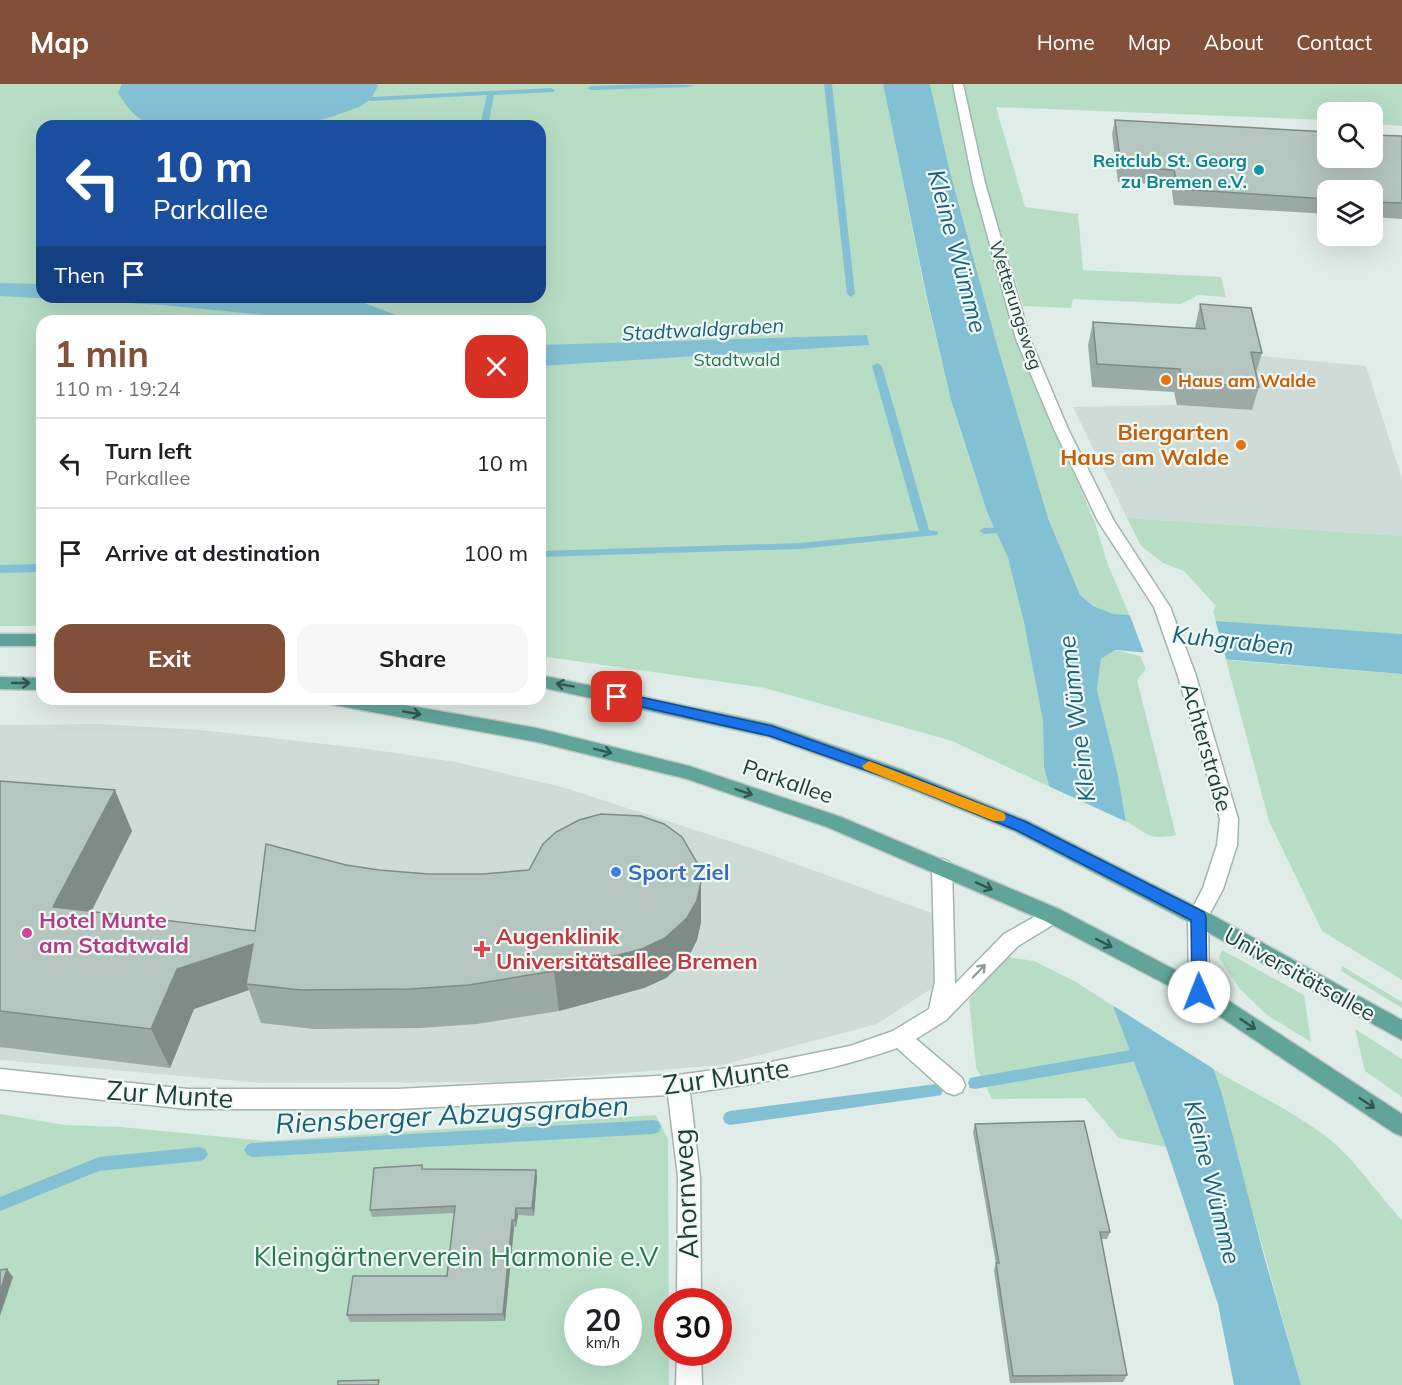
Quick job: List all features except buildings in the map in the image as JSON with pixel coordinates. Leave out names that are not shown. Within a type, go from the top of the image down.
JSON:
[{"type":"main road","points":[[0,640],[36,640]]},
{"type":"main road","name":"Parkallee","points":[[546,682],[772,731],[893,774],[1021,826],[1198,917]]},
{"type":"main road","points":[[0,684],[36,684]]},
{"type":"main road","name":"Parkallee","points":[[368,705],[537,735],[689,773],[834,822],[1052,915],[1199,992]]},
{"type":"main road","name":"Universitätsallee","points":[[1198,917],[1402,1031]]},
{"type":"main road","points":[[1199,992],[1402,1126]]},
{"type":"street","name":"Wetterungsweg","points":[[958,84],[979,183],[1023,339],[1061,429],[1106,521],[1143,576]]},
{"type":"street","name":"Achterstraße","points":[[1143,576],[1162,607],[1186,673],[1228,819],[1227,845],[1213,889],[1198,917],[1199,992]]},
{"type":"street","points":[[939,1014],[945,981],[942,867]]},
{"type":"street","name":"Zur Munte","points":[[0,1079],[188,1099],[397,1099],[678,1085],[771,1072],[850,1055],[900,1038],[939,1014],[1011,940],[1052,915]]},
{"type":"street","points":[[900,1038],[954,1085]]},
{"type":"street","name":"Ahornweg","points":[[678,1085],[689,1177],[689,1288]]},
{"type":"street","points":[[689,1366],[689,1385]]},
{"type":"shaded area","name":"Biergarten Haus am Walde","points":[[1250,355],[1366,366],[1402,479],[1402,536],[1127,518],[1073,407],[1176,405],[1251,410]]},
{"type":"shaded area","points":[[99,724],[200,730],[368,749],[455,762],[562,787],[760,851],[937,915],[940,983],[877,1024],[722,1065],[515,1082],[263,1083],[0,1060],[0,725]]},
{"type":"green space","name":"Stadtwald","points":[[0,84],[883,84],[927,301],[951,400],[987,512],[1008,558],[1024,623],[1043,721],[1044,768],[1050,787],[952,741],[765,688],[546,657],[546,315],[36,315],[36,626],[0,626]]},
{"type":"green space","points":[[930,84],[1402,84],[1402,126],[1383,125],[1383,102],[1317,102],[1317,120],[996,107],[1025,207],[1078,214],[1083,270],[1221,277],[1226,297],[1198,295],[1181,304],[1073,299],[1071,308],[1023,306],[1008,255],[993,258],[1017,341],[1095,523],[1108,565],[1130,616],[1112,614],[1093,606],[1080,595],[1048,518],[994,334],[949,168]]},
{"type":"green space","points":[[1127,518],[1402,536],[1402,634],[1216,622],[1213,611],[1216,606],[1184,571],[1163,563],[1141,546]]},
{"type":"green space","points":[[1115,650],[1140,656],[1146,669],[1137,680],[1176,835],[1159,837],[1149,835],[1126,822],[1118,775],[1097,690],[1101,659]]},
{"type":"green space","points":[[1226,660],[1402,674],[1402,980],[1322,931],[1269,821]]},
{"type":"green space","points":[[1222,950],[1304,995],[1311,1042],[1267,1015],[1240,989],[1219,958]]},
{"type":"green space","points":[[1007,957],[1034,961],[1076,982],[1113,1006],[1166,1147],[1119,1138],[1085,1098],[992,1099],[976,1067],[969,1000]]},
{"type":"green space","points":[[1342,966],[1402,1002],[1402,1008],[1341,971]]},
{"type":"green space","points":[[1355,1029],[1402,1059],[1402,1097],[1365,1071]]},
{"type":"green space","points":[[1213,1069],[1320,1132],[1344,1152],[1402,1220],[1402,1385],[1301,1385]]},
{"type":"green space","name":"Kleingärtnerverein Harmonie e.V","points":[[0,1114],[65,1125],[121,1127],[266,1141],[656,1115],[668,1139],[669,1288],[654,1288],[654,1366],[669,1366],[669,1385],[0,1385]]},
{"type":"water","points":[[122,84],[377,84],[378,86],[371,99],[359,107],[320,120],[143,120],[133,113],[118,93]]},
{"type":"water","points":[[883,84],[930,84],[949,168],[994,334],[1048,518],[1080,595],[1093,606],[1113,614],[1402,634],[1402,674],[1115,650],[1101,659],[1097,690],[1118,775],[1126,822],[1221,1091],[1264,1256],[1301,1385],[1234,1385],[1218,1304],[1166,1147],[1113,1006],[1044,768],[1043,721],[1024,623],[1008,558],[987,512],[951,400],[927,298]]},
{"type":"water","points":[[0,283],[36,284],[36,298],[0,296]]},
{"type":"water","points":[[126,303],[364,303],[396,315],[266,315]]},
{"type":"water","points":[[867,335],[869,345],[546,366],[546,345]]},
{"type":"pier","points":[[1129,613],[1215,619],[1227,663],[1145,656]]},
{"type":"pier","points":[[1046,785],[1129,823],[1217,1071],[1109,1003]]},
{"type":"waterway","points":[[828,84],[851,294]]},
{"type":"waterway","points":[[591,88],[690,85]]},
{"type":"waterway","points":[[491,93],[551,90]]},
{"type":"waterway","points":[[371,99],[491,93]]},
{"type":"waterway","points":[[485,120],[491,93]]},
{"type":"waterway","points":[[877,366],[925,533]]},
{"type":"waterway","points":[[984,531],[1010,530]]},
{"type":"waterway","points":[[546,554],[800,546],[933,533]]},
{"type":"waterway","points":[[0,569],[36,568]]},
{"type":"waterway","name":"Riensberger Abzugsgraben","points":[[975,1083],[1148,1053]]},
{"type":"waterway","name":"Riensberger Abzugsgraben","points":[[730,1118],[936,1090]]},
{"type":"waterway","name":"Riensberger Abzugsgraben","points":[[252,1150],[654,1127]]},
{"type":"waterway","name":"Riensberger Abzugsgraben","points":[[0,1204],[99,1164],[200,1154]]},
{"type":"slow traffic","points":[[869,766],[999,817]]},
{"type":"place","name":"Reitclub St. Georg zu Bremen e.V.","points":[[1259,170]]},
{"type":"place","name":"Haus am Walde","points":[[1166,380]]},
{"type":"place","name":"Biergarten Haus am Walde","points":[[1241,445]]},
{"type":"place","name":"Sport Ziel","points":[[616,872]]},
{"type":"place","name":"Hotel Munte am Stadtwald","points":[[27,933]]},
{"type":"place","name":"Augenklinik Universitätsallee Bremen","points":[[482,949]]},
{"type":"route","points":[[617,697],[772,731],[893,774],[1021,826],[1198,917],[1199,992]]},
{"type":"water label","name":"Kleine Wümme","points":[[958,251]]},
{"type":"water label","name":"Stadtwaldgraben","points":[[703,329]]},
{"type":"water label","name":"Kuhgraben","points":[[1233,640]]},
{"type":"water label","name":"Kleine Wümme","points":[[1076,719]]},
{"type":"water label","name":"Kleine Wümme","points":[[1213,1182]]}]
